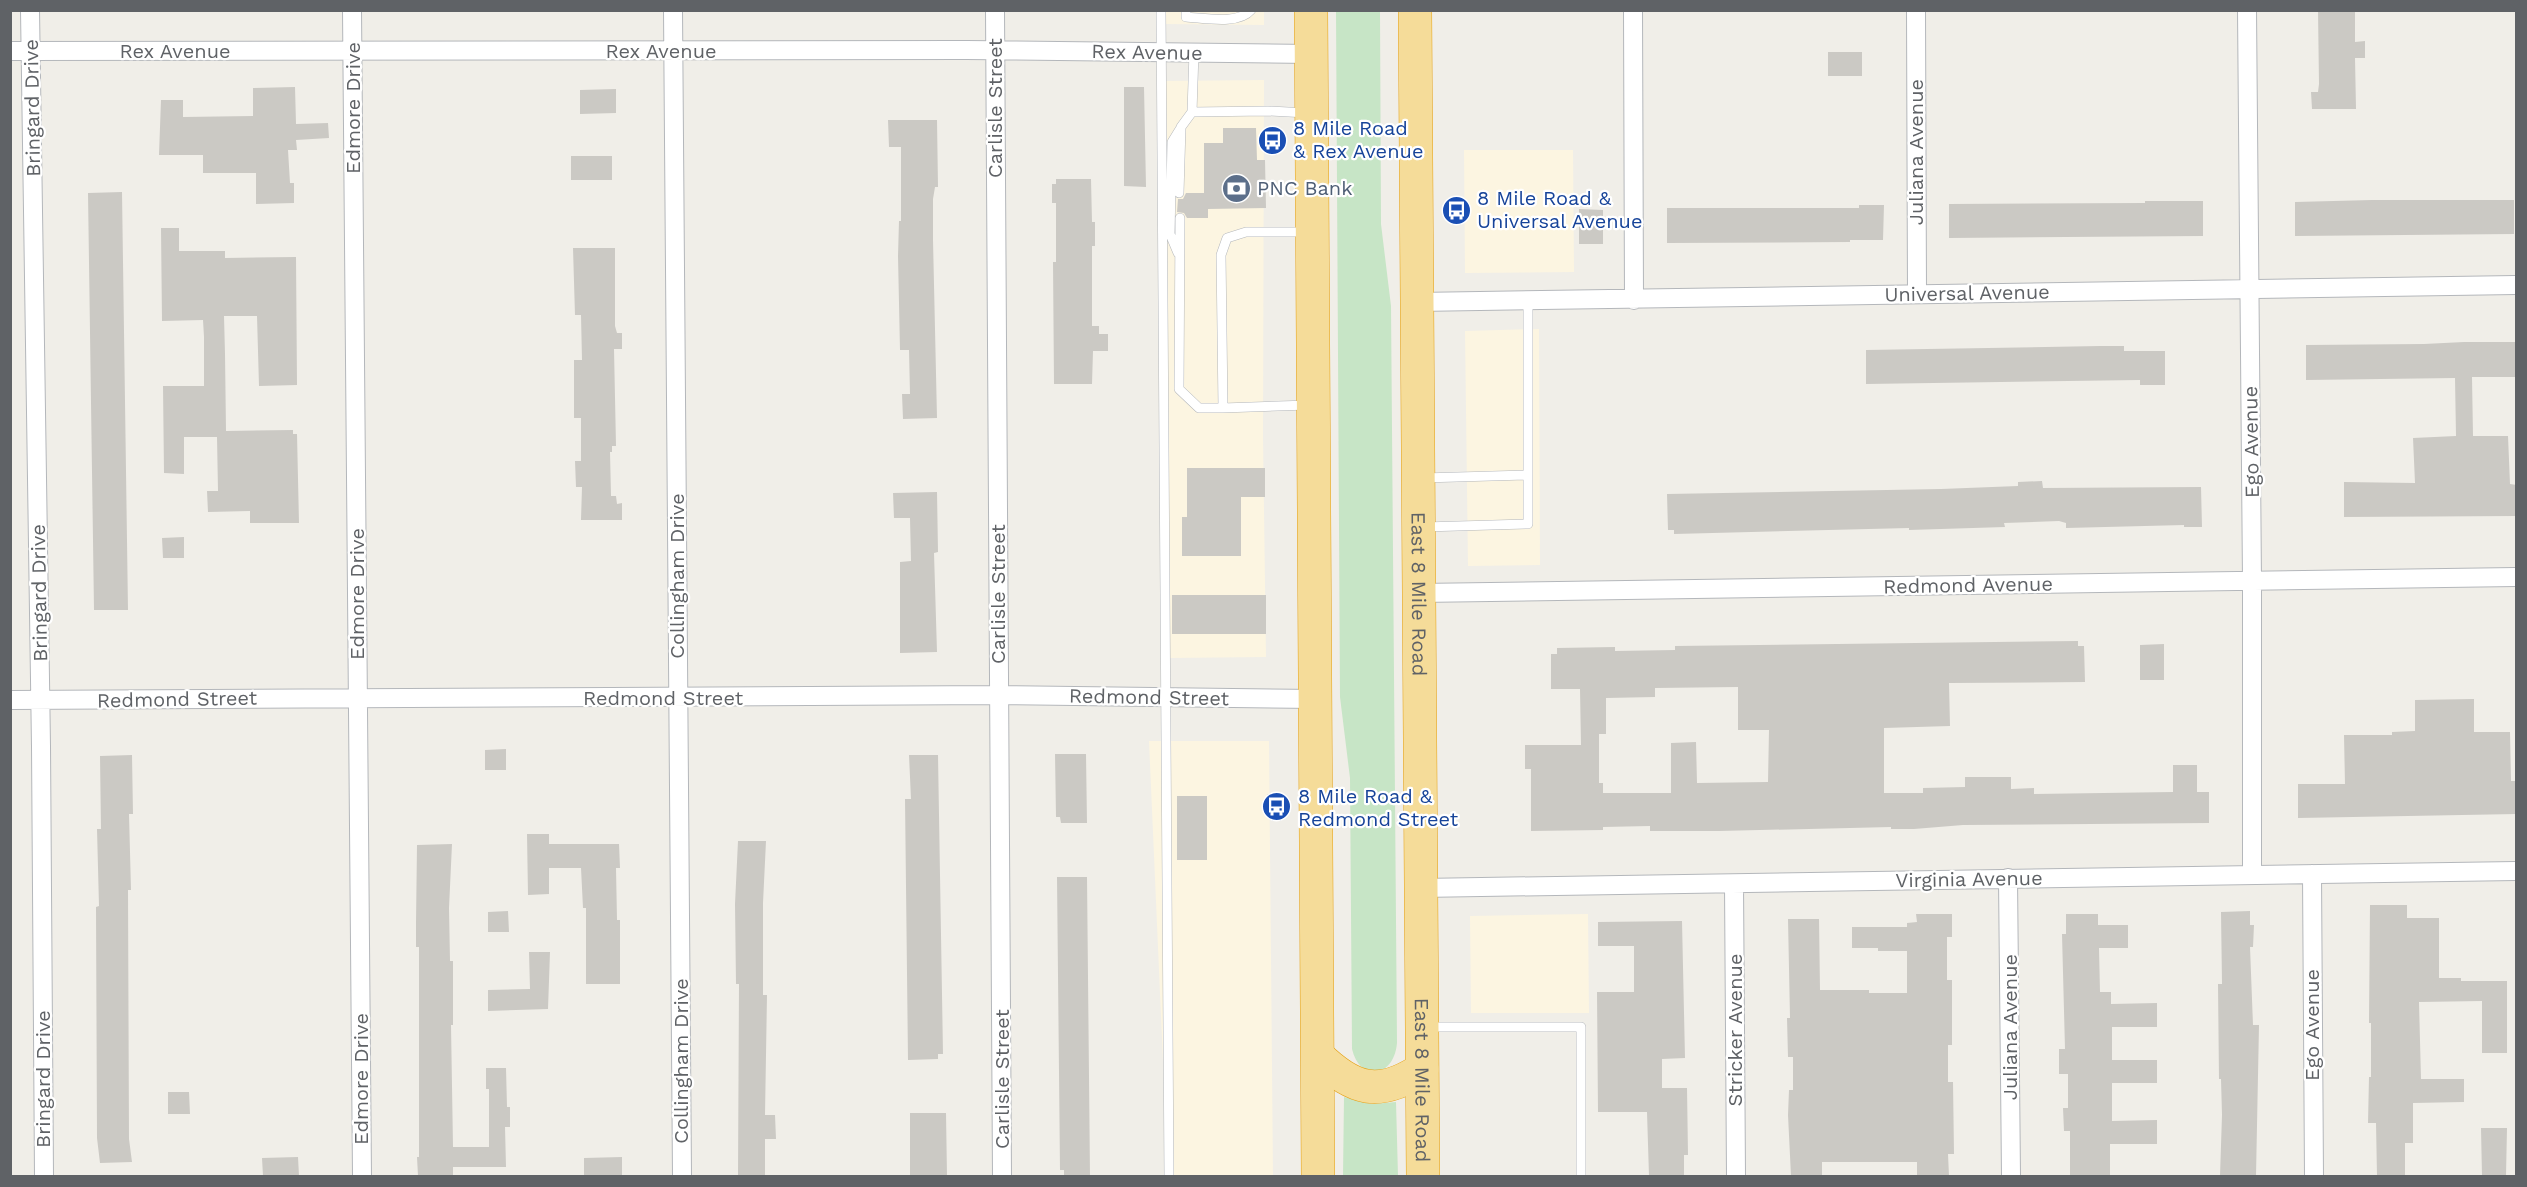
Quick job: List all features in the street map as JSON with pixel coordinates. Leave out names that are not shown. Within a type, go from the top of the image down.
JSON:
[{"type":"highway","points":[[1311,10],[1318,1176]]},
{"type":"highway","name":"East 8 Mile Road","points":[[1415,10],[1423,1176]]},
{"type":"highway","points":[[1318,1056],[1336,1074],[1362,1086],[1393,1085],[1422,1069]]},
{"type":"street","name":"Bringard Drive","points":[[30,10],[41,700],[44,1176]]},
{"type":"street","name":"Edmore Drive","points":[[352,10],[362,1176]]},
{"type":"street","name":"Collingham Drive","points":[[673,10],[681,1176]]},
{"type":"street","name":"Carlisle Street","points":[[994,10],[1002,1176]]},
{"type":"street","points":[[1633,10],[1634,300]]},
{"type":"street","name":"Juliana Avenue","points":[[1916,10],[1917,294]]},
{"type":"street","name":"Ego Avenue","points":[[2247,10],[2252,874]]},
{"type":"street","name":"Rex Avenue","points":[[10,51],[995,51],[1311,54]]},
{"type":"street","name":"Universal Avenue","points":[[1417,303],[2517,285]]},
{"type":"street","name":"Redmond Avenue","points":[[1419,593],[2517,577]]},
{"type":"street","name":"Redmond Street","points":[[10,700],[999,695],[1315,699]]},
{"type":"street","name":"Virginia Avenue","points":[[1421,888],[2517,871]]},
{"type":"street","name":"Ego Avenue","points":[[2312,874],[2314,1176]]},
{"type":"street","name":"Juliana Avenue","points":[[2008,878],[2011,1176]]},
{"type":"street","name":"Stricker Avenue","points":[[1734,884],[1736,1176]]},
{"type":"lane","points":[[1161,10],[1169,1176]]},
{"type":"lane","points":[[1186,14],[1233,18],[1246,16],[1251,10]]},
{"type":"lane","points":[[1180,257],[1170,234],[1172,142],[1192,112],[1194,52]]},
{"type":"lane","points":[[1192,112],[1268,111],[1312,114]]},
{"type":"lane","points":[[1179,193],[1181,127]]},
{"type":"lane","points":[[1180,218],[1179,389],[1199,408],[1313,405]]},
{"type":"lane","points":[[1223,408],[1221,255],[1227,238],[1246,232],[1312,232]]},
{"type":"lane","points":[[1418,527],[1528,524],[1528,300]]},
{"type":"lane","points":[[1418,478],[1528,475]]},
{"type":"lane","points":[[1422,1027],[1581,1027],[1581,1176]]},
{"type":"shaded area","points":[[1165,11],[1264,11],[1264,25],[1165,24]]},
{"type":"shaded area","points":[[1264,80],[1263,437],[1266,657],[1170,658],[1163,81]]},
{"type":"shaded area","points":[[1464,150],[1573,150],[1574,272],[1465,273]]},
{"type":"shaded area","points":[[1539,329],[1540,565],[1468,566],[1465,331]]},
{"type":"shaded area","points":[[1149,741],[1269,741],[1273,1176],[1168,1176]]},
{"type":"shaded area","points":[[1588,914],[1589,1013],[1471,1013],[1470,916]]},
{"type":"green space","points":[[1336,11],[1380,11],[1381,224],[1391,306],[1397,1043],[1395,1055],[1390,1063],[1384,1069],[1376,1072],[1362,1067],[1356,1060],[1352,1049],[1350,778],[1340,697]]},
{"type":"green space","points":[[1344,1097],[1372,1104],[1396,1102],[1398,1176],[1343,1176]]},
{"type":"building","points":[[2318,10],[2355,10],[2355,42],[2365,41],[2365,58],[2355,58],[2356,109],[2312,109],[2311,92],[2318,92],[2319,84]]},
{"type":"building","points":[[1828,52],[1862,52],[1862,76],[1828,76]]},
{"type":"building","points":[[295,87],[296,124],[328,123],[329,138],[296,140],[297,150],[288,150],[290,183],[294,183],[294,203],[256,204],[256,173],[203,173],[203,155],[159,155],[161,100],[183,100],[183,117],[253,116],[253,88]]},
{"type":"building","points":[[1124,87],[1144,87],[1146,187],[1124,186]]},
{"type":"building","points":[[616,89],[616,113],[580,114],[580,90]]},
{"type":"building","points":[[888,120],[937,120],[938,187],[935,187],[933,199],[933,240],[937,418],[903,419],[902,394],[910,394],[909,350],[900,350],[898,256],[899,221],[901,221],[901,147],[889,147]]},
{"type":"building","points":[[1223,128],[1256,128],[1257,160],[1265,160],[1266,208],[1208,209],[1208,218],[1187,218],[1184,213],[1177,212],[1178,199],[1183,199],[1186,193],[1204,193],[1204,143],[1223,143]]},
{"type":"building","points":[[571,156],[612,156],[612,180],[571,180]]},
{"type":"building","points":[[1056,179],[1091,179],[1092,222],[1095,222],[1095,246],[1092,246],[1092,326],[1099,326],[1099,334],[1108,334],[1108,351],[1093,351],[1092,384],[1054,384],[1053,262],[1056,262],[1056,203],[1052,203],[1052,184],[1056,184]]},
{"type":"building","points":[[122,192],[128,610],[94,610],[88,193]]},
{"type":"building","points":[[2514,200],[2514,234],[2295,236],[2295,202]]},
{"type":"building","points":[[2145,201],[2203,201],[2203,236],[1949,238],[1949,204],[2145,203]]},
{"type":"building","points":[[1859,205],[1884,205],[1883,240],[1667,243],[1667,208],[1859,208]]},
{"type":"building","points":[[1579,209],[1603,210],[1603,244],[1579,244]]},
{"type":"building","points":[[161,228],[179,228],[179,251],[225,251],[225,258],[296,257],[297,385],[259,386],[257,316],[224,316],[226,431],[293,430],[293,434],[297,434],[299,523],[250,523],[250,511],[208,512],[207,491],[218,491],[217,437],[184,437],[184,474],[164,473],[163,386],[204,386],[204,337],[203,320],[162,321]]},
{"type":"building","points":[[573,248],[615,248],[615,326],[617,333],[622,333],[622,349],[614,349],[616,446],[612,446],[612,452],[610,452],[611,496],[616,496],[617,504],[622,503],[622,520],[581,520],[582,487],[576,487],[575,461],[581,461],[581,418],[574,418],[574,360],[582,360],[581,315],[575,315]]},
{"type":"building","points":[[2517,342],[2517,377],[2472,377],[2473,436],[2508,436],[2510,484],[2517,485],[2517,516],[2344,517],[2344,482],[2415,483],[2413,438],[2456,436],[2455,378],[2306,380],[2306,345]]},
{"type":"building","points":[[2124,346],[2124,351],[2165,351],[2165,385],[2140,385],[2140,380],[1866,384],[1866,350]]},
{"type":"building","points":[[1187,468],[1265,468],[1265,497],[1241,497],[1241,556],[1182,556],[1182,517],[1187,517]]},
{"type":"building","points":[[2042,481],[2043,488],[2201,487],[2202,527],[2184,527],[2184,525],[2066,528],[2066,523],[2059,521],[2004,523],[2005,527],[1909,530],[1909,528],[1674,534],[1674,530],[1668,530],[1667,494],[1941,489],[2018,486],[2018,482]]},
{"type":"building","points":[[937,492],[938,552],[934,553],[937,652],[900,653],[900,562],[911,561],[910,518],[894,518],[893,493]]},
{"type":"building","points":[[184,537],[184,558],[163,558],[162,538]]},
{"type":"building","points":[[1172,595],[1266,595],[1266,634],[1172,634]]},
{"type":"building","points":[[2078,641],[2078,646],[2084,646],[2085,682],[1949,683],[1950,726],[1884,728],[1884,793],[1923,793],[1923,788],[1965,787],[1965,777],[2011,777],[2011,789],[2034,788],[2034,794],[2173,792],[2173,765],[2197,765],[2197,792],[2209,792],[2209,823],[1963,825],[1914,829],[1891,829],[1891,827],[1719,831],[1650,831],[1650,826],[1603,827],[1603,830],[1531,831],[1531,769],[1525,769],[1525,745],[1581,745],[1580,689],[1551,689],[1551,654],[1557,654],[1557,648],[1615,647],[1615,651],[1675,650],[1675,646]],"holes":[[[1738,687],[1738,730],[1769,730],[1768,782],[1697,783],[1696,742],[1671,743],[1671,793],[1603,793],[1603,783],[1599,783],[1599,734],[1606,734],[1606,698],[1655,697],[1655,688]]]},
{"type":"building","points":[[2164,644],[2164,680],[2140,680],[2140,645]]},
{"type":"building","points":[[2474,699],[2474,732],[2510,732],[2511,781],[2517,781],[2517,814],[2298,818],[2298,784],[2345,784],[2344,735],[2392,735],[2392,732],[2415,731],[2415,700]]},
{"type":"building","points":[[506,749],[506,770],[485,770],[485,750]]},
{"type":"building","points":[[1055,754],[1086,754],[1087,823],[1061,823],[1060,817],[1056,817]]},
{"type":"building","points":[[132,755],[133,814],[129,814],[131,890],[128,890],[129,1139],[132,1162],[100,1163],[97,1138],[96,907],[99,906],[97,829],[101,829],[100,756]]},
{"type":"building","points":[[909,755],[938,755],[943,1054],[938,1054],[938,1059],[908,1060],[905,799],[911,799]]},
{"type":"building","points":[[1177,796],[1207,796],[1207,860],[1177,860]]},
{"type":"building","points":[[527,834],[549,834],[549,844],[619,844],[620,868],[616,868],[617,920],[620,920],[620,984],[586,984],[586,908],[583,908],[581,868],[549,868],[549,894],[528,895]]},
{"type":"building","points":[[738,841],[766,841],[763,903],[763,995],[767,995],[765,1115],[775,1115],[776,1139],[765,1139],[765,1176],[738,1176],[739,984],[736,984],[735,904]]},
{"type":"building","points":[[452,844],[449,908],[450,961],[453,961],[453,1025],[451,1025],[453,1147],[489,1147],[489,1089],[486,1089],[486,1068],[506,1068],[510,1127],[505,1127],[506,1167],[453,1167],[453,1176],[418,1176],[417,845]]},
{"type":"building","points":[[1057,877],[1087,877],[1090,1176],[1064,1176],[1064,1170],[1060,1170]]},
{"type":"building","points":[[2370,905],[2407,905],[2407,918],[2439,918],[2439,978],[2461,978],[2461,981],[2507,981],[2507,1053],[2482,1053],[2482,1001],[2419,1002],[2421,1079],[2464,1079],[2464,1102],[2413,1103],[2413,1143],[2405,1143],[2405,1176],[2377,1176],[2376,1123],[2368,1123],[2369,1077],[2371,1077]]},
{"type":"building","points":[[508,911],[509,932],[488,932],[488,912]]},
{"type":"building","points":[[2250,911],[2250,925],[2254,925],[2253,947],[2250,947],[2253,1025],[2259,1025],[2256,1176],[2220,1176],[2222,1115],[2221,1079],[2219,1079],[2218,984],[2222,984],[2221,912]]},
{"type":"building","points":[[1916,914],[1952,914],[1952,937],[1947,937],[1947,980],[1952,980],[1952,1045],[1948,1045],[1948,1082],[1953,1082],[1954,1154],[1948,1154],[1949,1176],[1917,1176],[1917,1162],[1822,1162],[1822,1176],[1791,1176],[1788,1115],[1789,1090],[1793,1090],[1793,1057],[1788,1057],[1787,1018],[1790,1018],[1788,919],[1819,919],[1820,990],[1907,993],[1907,951],[1852,948],[1852,927],[1907,927],[1907,923],[1917,922]]},
{"type":"building","points":[[2066,914],[2098,914],[2098,925],[2128,925],[2128,948],[2099,948],[2100,992],[2111,992],[2111,1004],[2157,1003],[2157,1027],[2112,1027],[2112,1060],[2157,1060],[2157,1083],[2112,1083],[2112,1121],[2157,1120],[2157,1144],[2110,1144],[2110,1176],[2070,1176],[2070,1131],[2064,1131],[2063,1108],[2068,1108],[2068,1074],[2059,1074],[2059,1049],[2065,1049],[2062,934],[2066,934]]},
{"type":"building","points":[[1682,921],[1685,1058],[1662,1059],[1662,1088],[1687,1088],[1688,1155],[1684,1155],[1684,1176],[1649,1176],[1647,1112],[1598,1112],[1597,992],[1634,992],[1634,946],[1598,946],[1598,922]]},
{"type":"building","points":[[529,952],[550,952],[548,1009],[488,1011],[488,990],[530,989]]},
{"type":"building","points":[[168,1092],[189,1092],[190,1114],[168,1114]]},
{"type":"building","points":[[910,1113],[946,1113],[947,1176],[910,1176]]},
{"type":"building","points":[[2481,1128],[2507,1128],[2506,1176],[2482,1176]]},
{"type":"building","points":[[298,1157],[299,1176],[263,1176],[262,1158]]},
{"type":"building","points":[[622,1157],[622,1176],[584,1176],[584,1158]]},
{"type":"place","name":"8 Mile Road & Rex Avenue","points":[[1272,140]]},
{"type":"place","name":"PNC Bank","points":[[1236,188]]},
{"type":"place","name":"8 Mile Road & Universal Avenue","points":[[1456,210]]},
{"type":"place","name":"8 Mile Road & Redmond Street","points":[[1277,807]]}]
